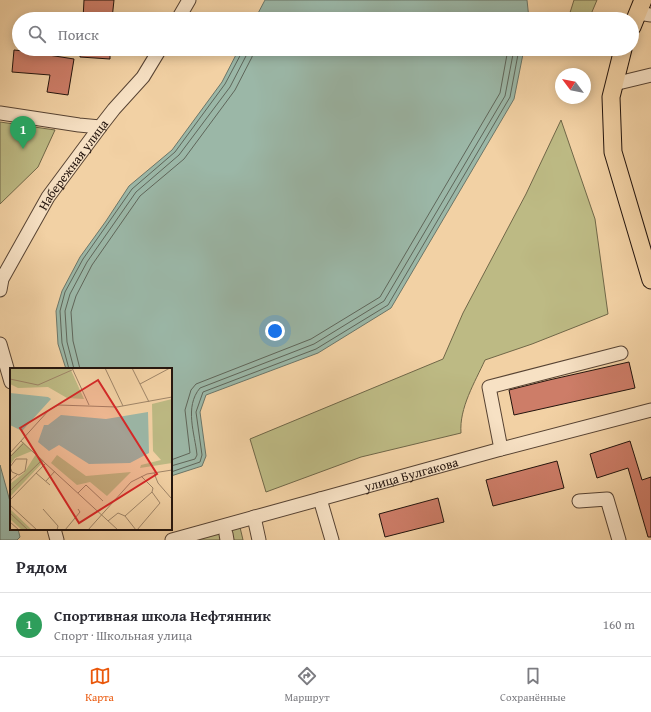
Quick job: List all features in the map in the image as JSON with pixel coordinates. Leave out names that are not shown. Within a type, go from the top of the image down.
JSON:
[{"type":"main road","points":[[621,56],[610,98],[613,152],[651,280]]},
{"type":"street","points":[[182,12],[189,0]]},
{"type":"street","name":"Набережная улица","points":[[0,290],[2,279],[48,197],[100,126],[143,77],[156,56]]},
{"type":"street","points":[[614,84],[651,76]]},
{"type":"street","points":[[0,113],[79,125],[100,126]]},
{"type":"street","points":[[0,344],[10,379]]},
{"type":"street","points":[[501,449],[489,387],[621,352]]},
{"type":"street","name":"улица Булгакова","points":[[172,540],[501,449],[651,410]]},
{"type":"street","points":[[320,499],[332,540]]},
{"type":"street","points":[[579,501],[607,499],[619,540]]},
{"type":"street","points":[[254,517],[259,540]]},
{"type":"street","points":[[54,530],[57,540]]},
{"type":"shaded area","points":[[574,0],[597,0],[592,12],[570,12]]},
{"type":"shaded area","points":[[561,120],[595,219],[608,314],[532,344],[485,360],[472,386],[462,414],[461,433],[361,457],[266,492],[250,439],[443,359],[463,313],[526,194]]},
{"type":"shaded area","points":[[0,122],[55,130],[38,167],[0,204]]},
{"type":"shaded area","points":[[239,523],[243,540],[179,540]]},
{"type":"water","points":[[265,0],[527,0],[528,12],[259,12]]},
{"type":"water","points":[[235,56],[523,56],[514,99],[391,308],[318,353],[206,395],[200,412],[206,456],[202,466],[172,476],[172,368],[66,368],[58,344],[56,311],[62,291],[80,257],[129,186],[172,150],[222,82]]},
{"type":"water","points":[[0,465],[10,501],[10,530],[18,530],[20,537],[17,540],[0,540]]},
{"type":"building","points":[[84,0],[114,0],[113,12],[83,12]]},
{"type":"building","points":[[13,56],[55,56],[74,59],[68,95],[47,92],[50,75],[12,72]]},
{"type":"building","points":[[110,56],[110,59],[80,57]]},
{"type":"building","points":[[629,362],[635,388],[514,415],[509,390]]},
{"type":"building","points":[[630,441],[642,480],[651,477],[651,537],[648,537],[628,468],[597,478],[590,454]]},
{"type":"building","points":[[557,461],[564,488],[493,506],[486,480]]},
{"type":"building","points":[[438,498],[444,522],[385,537],[379,514]]},
{"type":"place","name":"Спортивная школа Нефтянник","points":[[23,149]]}]
